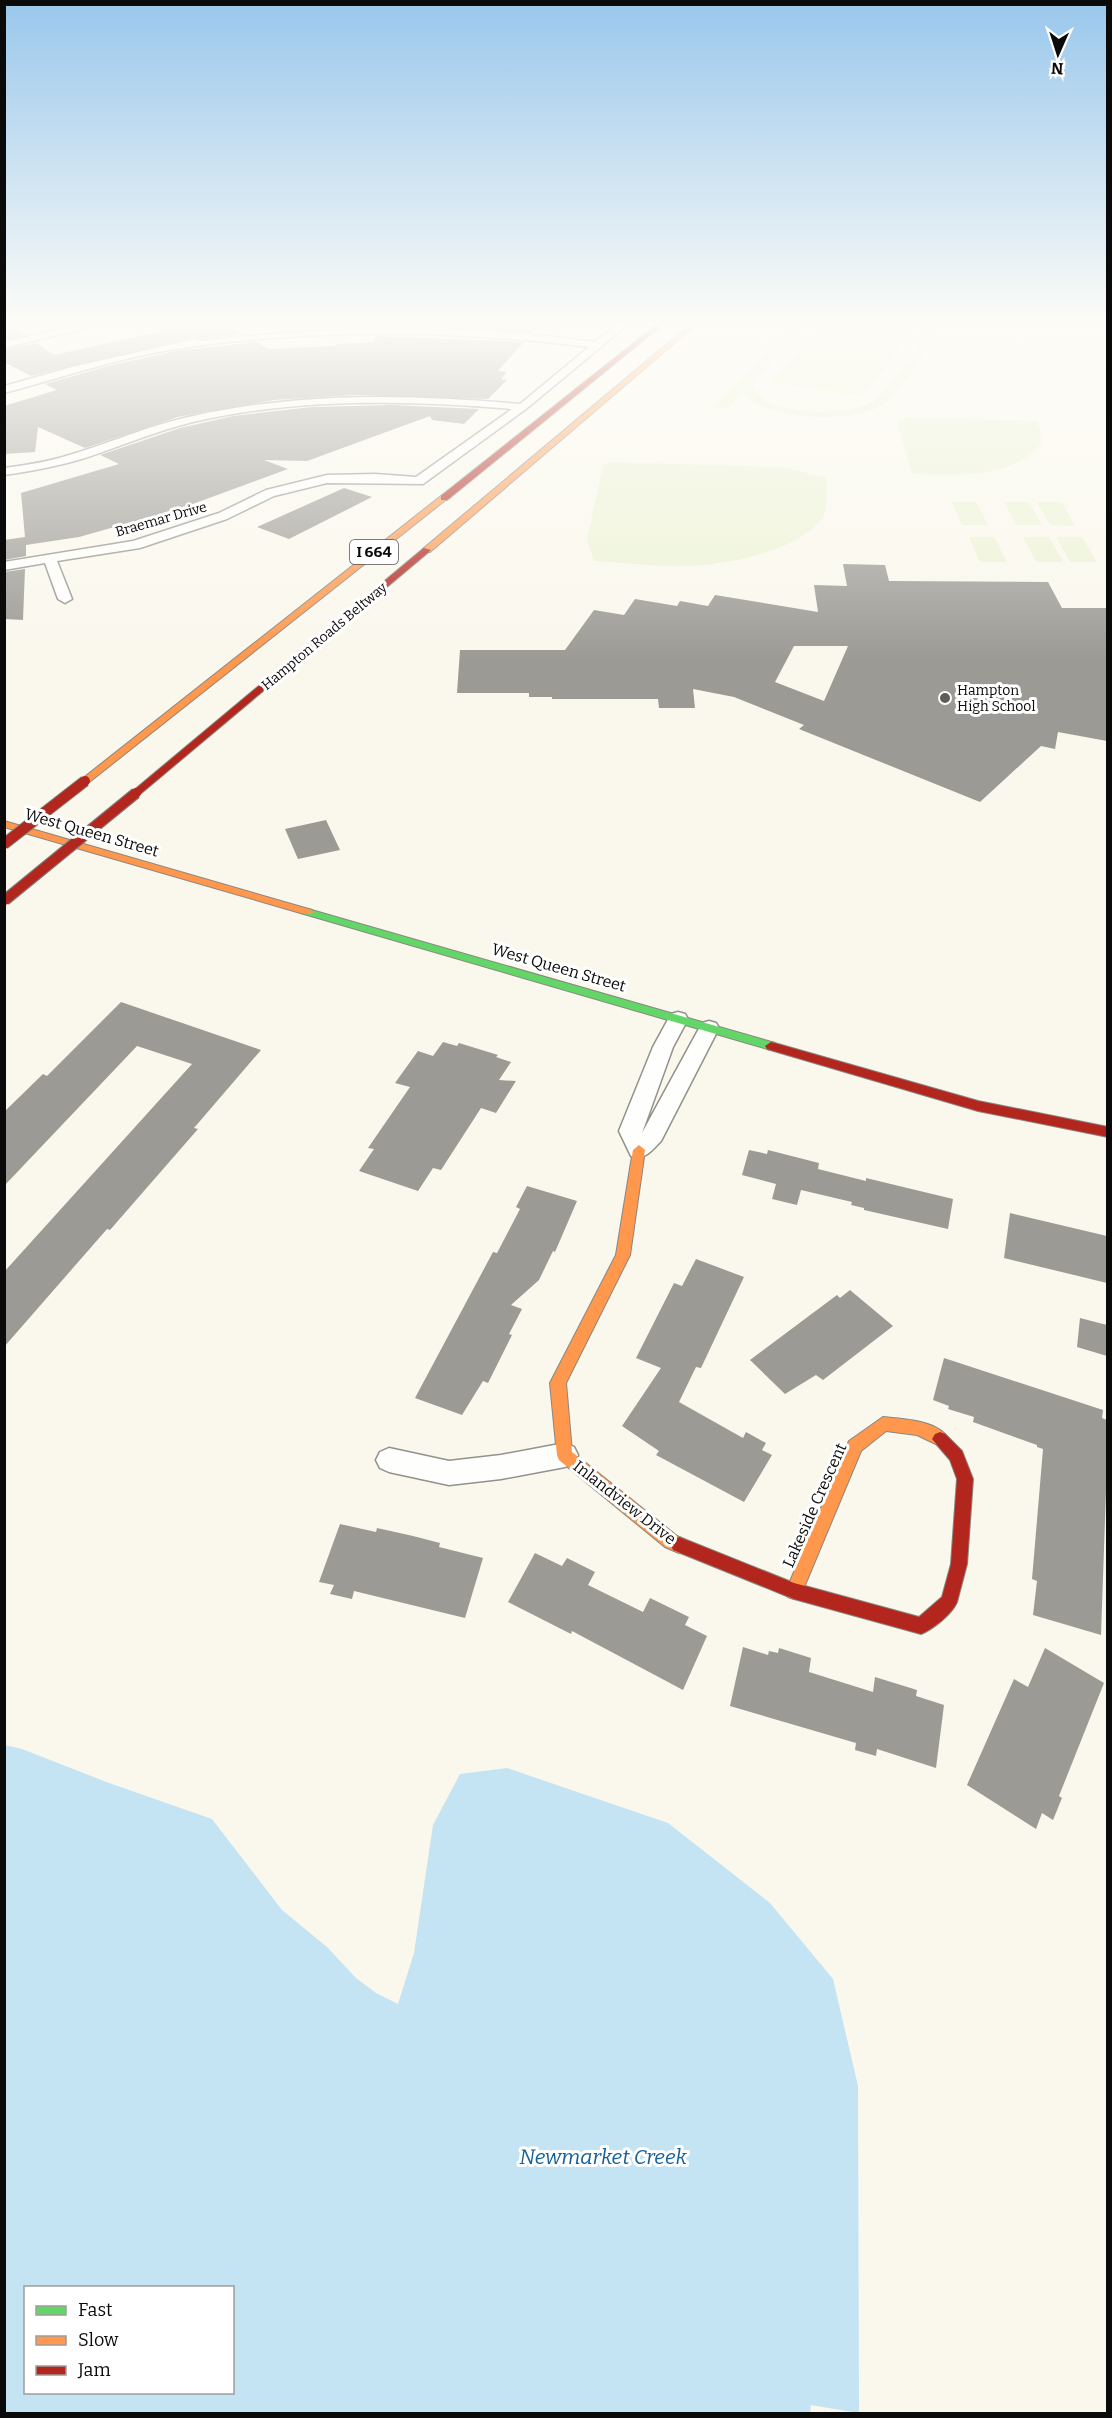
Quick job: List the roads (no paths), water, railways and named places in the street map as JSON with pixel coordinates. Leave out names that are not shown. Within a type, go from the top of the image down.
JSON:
[{"type":"main road","name":"Hampton Roads Beltway","points":[[4,843],[524,435]]},
{"type":"main road","name":"Hampton Roads Beltway","points":[[5,900],[565,435]]},
{"type":"main road","name":"West Queen Street","points":[[4,824],[978,1106],[1107,1132]]},
{"type":"main road","name":"Inlandview Drive","points":[[639,1150],[623,1255],[558,1383],[565,1455],[671,1542],[794,1591],[921,1626]]},
{"type":"main road","name":"Lakeside Crescent","points":[[794,1591],[855,1446],[883,1424],[920,1428],[937,1435],[956,1456],[965,1479],[959,1564],[949,1602],[921,1626]]},
{"type":"street","points":[[4,472],[64,460],[144,435]]},
{"type":"street","name":"Braemar Drive","points":[[4,566],[135,545],[223,516],[270,494],[327,479],[375,478],[419,481],[483,435]]},
{"type":"street","points":[[50,560],[65,599]]},
{"type":"street","name":"Inlandview Drive","points":[[678,1019],[663,1047],[630,1131],[639,1150],[653,1135],[709,1028]]},
{"type":"street","points":[[389,1460],[449,1473],[501,1467],[565,1455]]},
{"type":"water","name":"Newmarket Creek","points":[[5,1745],[22,1749],[109,1783],[212,1819],[282,1910],[327,1947],[356,1978],[376,1993],[398,2004],[414,1953],[433,1825],[460,1774],[507,1768],[668,1823],[770,1903],[833,1979],[858,2086],[859,2413],[811,2405],[810,2414],[5,2413]]},
{"type":"place","name":"Hampton High School","points":[[945,698]]}]
